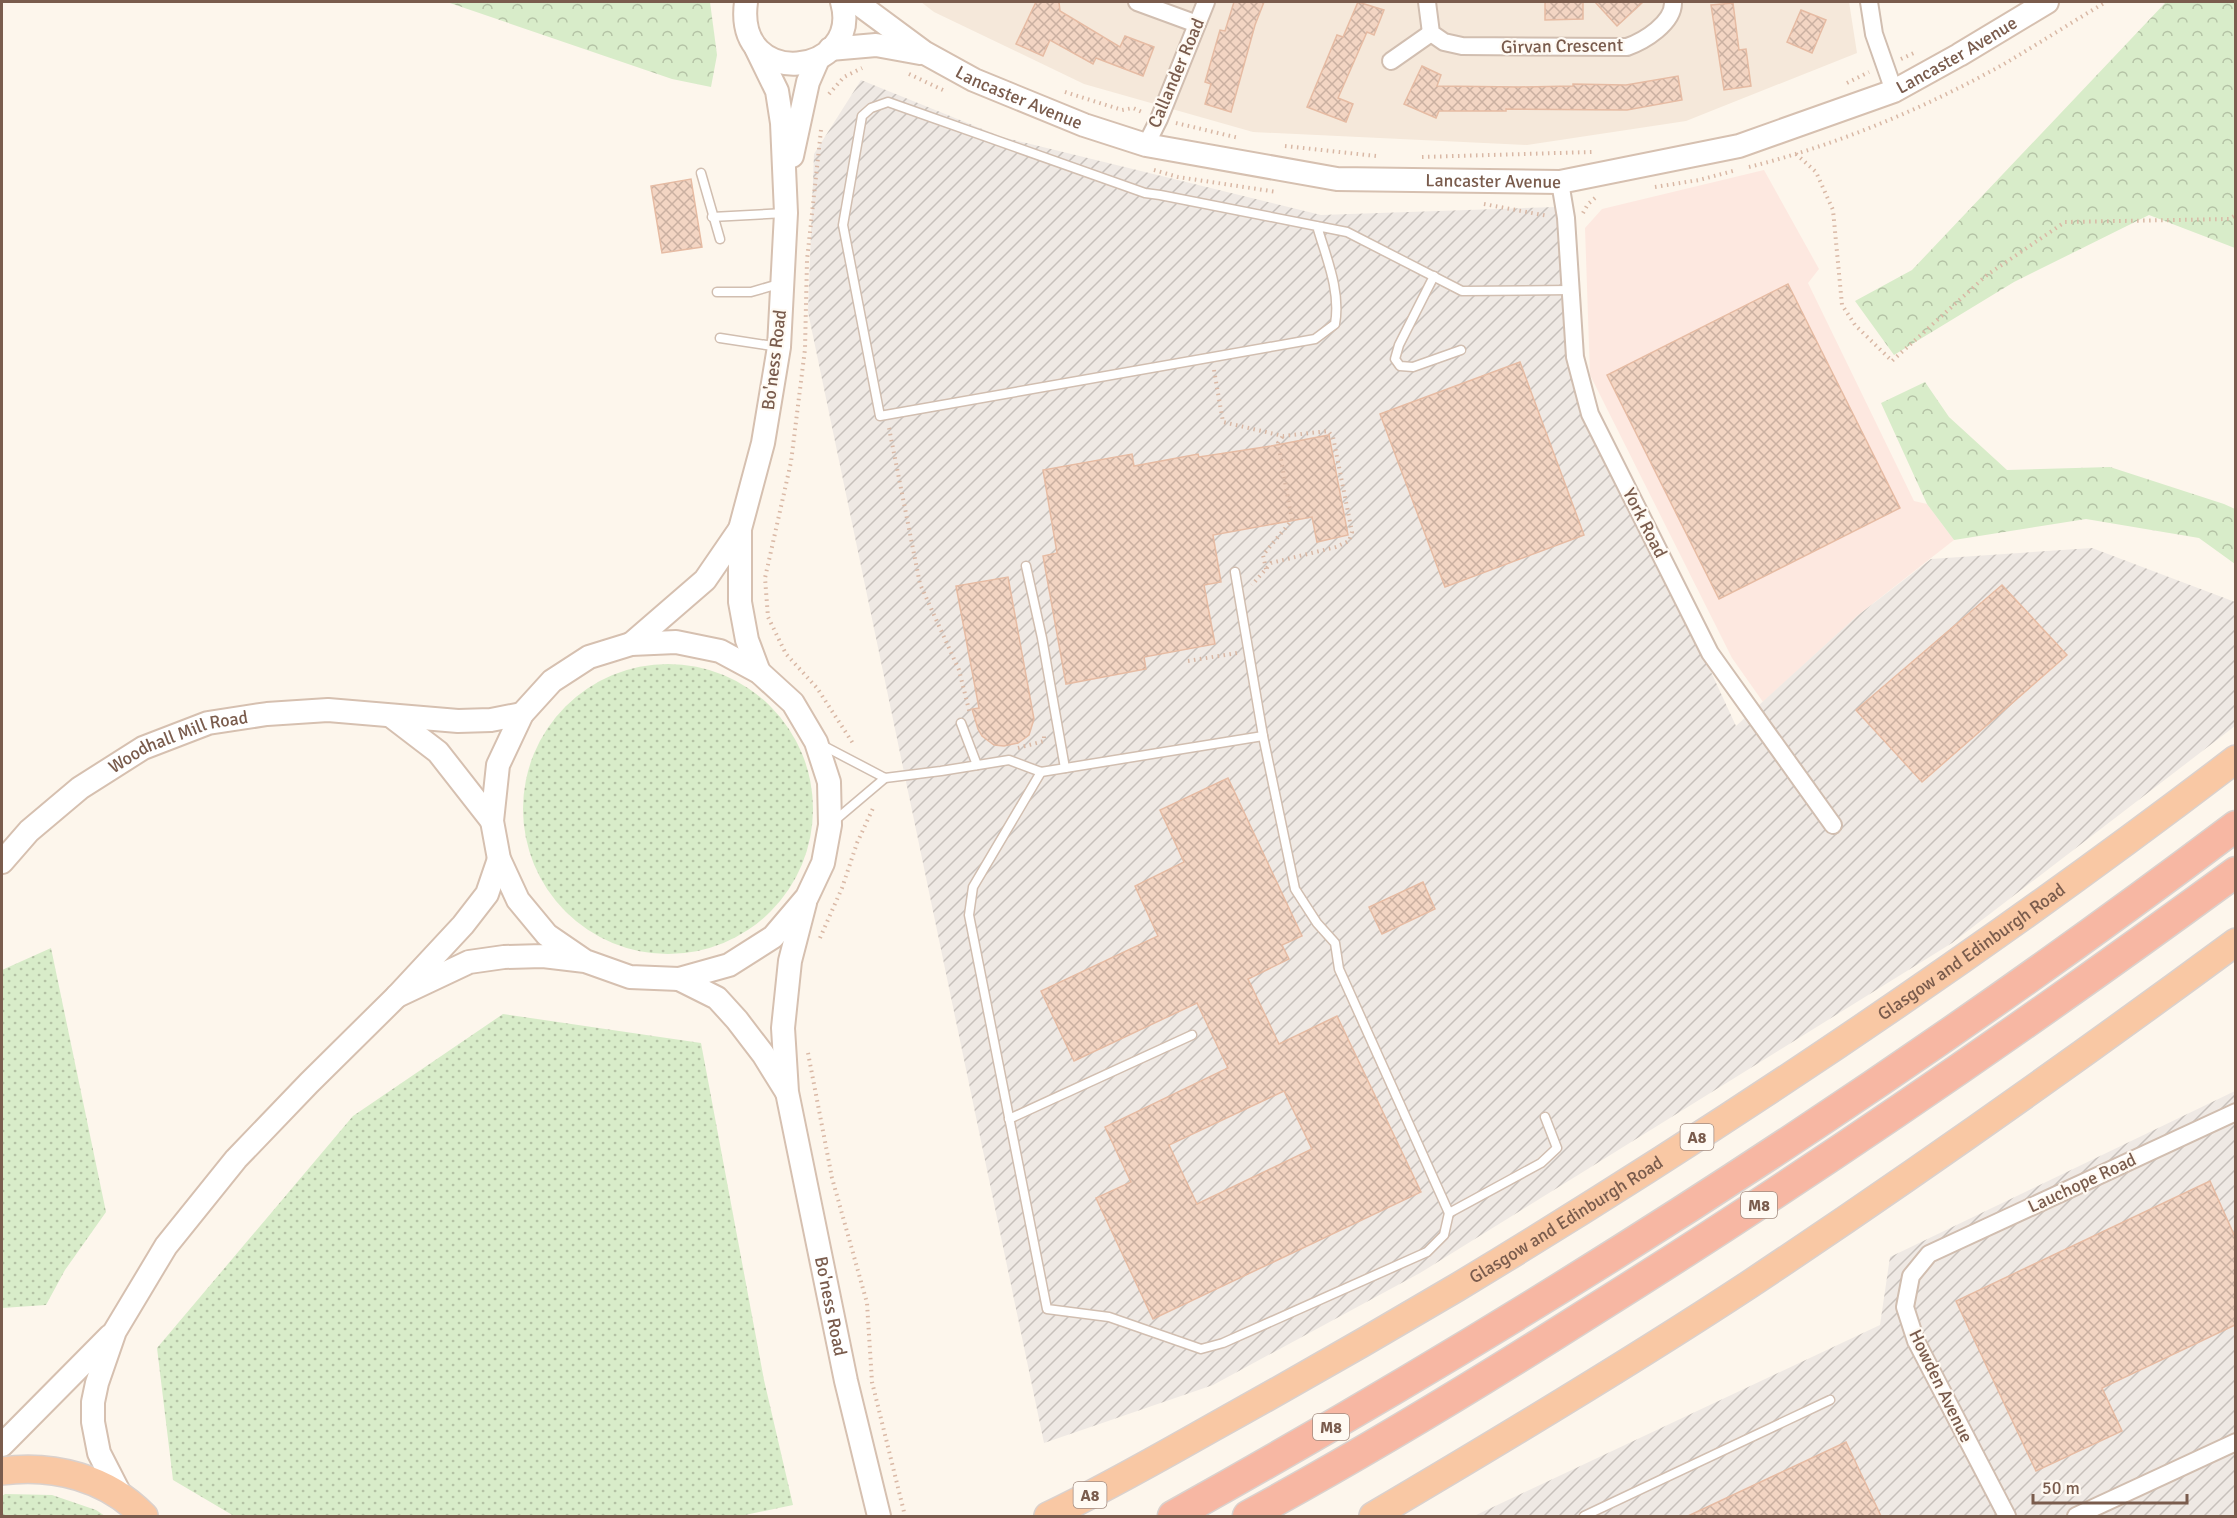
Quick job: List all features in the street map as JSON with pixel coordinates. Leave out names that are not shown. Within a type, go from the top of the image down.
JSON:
[{"type":"highway","name":"Glasgow and Edinburgh Road","points":[[1048,1516],[1132,1473],[1310,1373],[1516,1251],[1621,1185],[1824,1053],[1950,966],[2121,845],[2235,759]]},
{"type":"highway","name":"M8","points":[[1173,1516],[1381,1398],[1477,1340],[1797,1138],[2055,959],[2235,826]]},
{"type":"highway","name":"M8","points":[[1248,1516],[1503,1367],[1822,1165],[2076,989],[2235,872]]},
{"type":"highway","points":[[1373,1516],[1502,1439],[1748,1285],[2016,1102],[2235,942]]},
{"type":"highway","points":[[2,1471],[38,1469],[81,1477],[120,1494],[144,1516]]},
{"type":"main road","name":"Bo'ness Road","points":[[746,2],[744,16],[747,34],[777,91],[782,123],[786,213],[779,347],[763,442],[740,529],[740,603],[747,640],[759,672]]},
{"type":"main road","name":"Bo'ness Road","points":[[785,187],[808,82],[824,54],[840,36],[844,21],[842,2]]},
{"type":"main road","name":"Lancaster Avenue","points":[[856,2],[925,53],[974,80],[1084,125],[1146,145],[1337,179],[1560,182],[1739,146],[1894,91],[2047,2]]},
{"type":"main road","name":"Lancaster Avenue","points":[[756,48],[770,59],[784,64],[802,64],[824,54],[876,45],[925,53]]},
{"type":"main road","name":"Bo'ness Road","points":[[631,644],[705,580],[740,529]]},
{"type":"main road","points":[[397,996],[469,962],[504,957],[543,956],[585,961],[630,977],[679,979],[729,965],[773,937],[807,897],[822,863],[830,825],[828,783],[816,742],[793,703],[759,672],[720,651],[676,642],[631,644],[589,657],[552,681],[522,714],[498,765],[492,821],[499,859],[518,900],[532,918],[547,935],[585,961]]},
{"type":"main road","name":"Woodhall Mill Road","points":[[2,862],[29,831],[80,788],[143,748],[208,723],[267,714],[328,710],[458,721],[491,720],[522,714]]},
{"type":"main road","points":[[391,716],[438,752],[492,821]]},
{"type":"main road","points":[[120,1494],[99,1453],[93,1422],[93,1402],[97,1383],[115,1331],[166,1246],[237,1160],[463,925],[487,894],[499,859]]},
{"type":"main road","name":"Bo'ness Road","points":[[807,897],[789,972],[783,1028],[787,1092],[863,1453],[879,1516]]},
{"type":"main road","name":"Bo'ness Road","points":[[679,979],[717,998],[763,1054],[787,1092]]},
{"type":"main road","points":[[2,1445],[115,1331]]},
{"type":"street","points":[[1137,2],[1197,24]]},
{"type":"street","name":"Callander Road","points":[[1146,145],[1159,119],[1206,2]]},
{"type":"street","points":[[1391,61],[1431,33],[1426,2]]},
{"type":"street","name":"Girvan Crescent","points":[[1431,33],[1444,42],[1462,46],[1627,47],[1644,41],[1661,26],[1674,8],[1673,2]]},
{"type":"street","points":[[1869,2],[1874,34],[1894,91]]},
{"type":"street","name":"York Road","points":[[1560,182],[1566,218],[1575,357],[1590,414],[1710,653],[1833,825]]},
{"type":"street","name":"Lauchope Road","points":[[1929,1254],[2235,1112]]},
{"type":"street","name":"Howden Avenue","points":[[1929,1254],[1911,1276],[1905,1307],[1916,1341],[2007,1516]]},
{"type":"street","points":[[2076,1516],[2235,1442]]},
{"type":"lane","points":[[1317,226],[1335,292],[1337,311],[1335,324],[1315,339],[880,416],[843,225],[862,116],[871,108],[888,102],[1145,193],[1317,226],[1347,232],[1462,291],[1571,290]]},
{"type":"lane","points":[[701,173],[720,239]]},
{"type":"lane","points":[[712,217],[786,213]]},
{"type":"lane","points":[[1434,276],[1399,345],[1395,359],[1400,366],[1413,367],[1461,350]]},
{"type":"lane","points":[[717,292],[751,292],[782,283]]},
{"type":"lane","points":[[720,338],[779,347]]},
{"type":"lane","points":[[1026,566],[1042,638],[1065,768]]},
{"type":"lane","points":[[1041,772],[973,887],[969,915],[1047,1309],[1109,1317],[1201,1349],[1223,1343],[1427,1252],[1444,1235],[1449,1213],[1339,969],[1335,943],[1317,923],[1295,889],[1263,736],[1235,572]]},
{"type":"lane","points":[[961,723],[976,765]]},
{"type":"lane","points":[[830,825],[885,778],[1009,760],[1041,772],[1263,736]]},
{"type":"lane","points":[[816,742],[885,778]]},
{"type":"lane","points":[[1009,1119],[1192,1035]]},
{"type":"lane","points":[[1449,1213],[1541,1163],[1557,1149],[1545,1117]]},
{"type":"lane","points":[[1584,1516],[1830,1400]]},
{"type":"path","points":[[1647,188],[1699,180],[1834,141],[1935,98],[2003,64],[2106,2]]},
{"type":"path","points":[[1845,84],[1925,48]]},
{"type":"path","points":[[825,100],[831,89],[844,77],[864,67]]},
{"type":"path","points":[[908,73],[950,93]]},
{"type":"path","points":[[1063,92],[1122,110],[1133,108],[1159,119],[1243,139]]},
{"type":"path","points":[[822,126],[807,260],[805,349],[791,462],[765,578],[768,617],[786,654],[817,688],[854,746],[868,754],[862,766]]},
{"type":"path","points":[[1274,145],[1380,157]]},
{"type":"path","points":[[1413,157],[1597,152]]},
{"type":"path","points":[[1795,154],[1816,172],[1833,210],[1842,305],[1855,326],[1892,361],[1987,275],[2065,222],[2229,219],[2235,215]]},
{"type":"path","points":[[1148,168],[1178,177],[1279,192]]},
{"type":"path","points":[[1476,202],[1566,218],[1582,215],[1588,204],[1598,196]]},
{"type":"path","points":[[1212,357],[1223,422],[1283,436],[1328,431],[1333,437],[1352,532],[1349,541],[1336,547],[1271,563],[1252,583],[1254,594]]},
{"type":"path","points":[[887,415],[920,584],[959,670],[969,703],[971,719]]},
{"type":"path","points":[[1266,568],[1263,555],[1292,520],[1278,443],[1283,436]]},
{"type":"path","points":[[1188,661],[1249,651]]},
{"type":"path","points":[[1016,749],[1044,741],[1043,729]]},
{"type":"path","points":[[819,939],[876,802],[867,794]]},
{"type":"path","points":[[806,1045],[832,1178],[867,1303],[872,1382],[905,1516]]},
{"type":"shaded area","points":[[921,2],[1849,2],[1857,53],[1686,121],[1527,145],[1253,132],[1084,84],[934,12]]},
{"type":"shaded area","points":[[861,80],[1002,137],[1321,215],[1557,207],[1579,386],[1736,726],[1857,616],[1931,559],[2092,548],[2235,602],[2235,726],[1952,943],[1420,1273],[1213,1385],[1044,1443],[808,312],[814,154]]},
{"type":"shaded area","points":[[1764,170],[1819,269],[1808,283],[1914,501],[1927,504],[1954,540],[1857,616],[1763,702],[1732,658],[1590,375],[1585,228],[1602,209]]},
{"type":"shaded area","points":[[2235,1091],[2235,1516],[1474,1516],[1880,1325],[1890,1257]]},
{"type":"green space","points":[[447,2],[710,2],[717,55],[711,87],[672,79]]},
{"type":"green space","points":[[2166,2],[2235,2],[2235,248],[2149,215],[2014,282],[1894,355],[1855,301],[1912,270]]},
{"type":"green space","points":[[1925,382],[1949,417],[2007,470],[2110,467],[2235,509],[2235,564],[2199,538],[2086,519],[1954,540],[1927,504],[1881,403]]},
{"type":"green space","points":[[668,664],[710,670],[736,681],[760,697],[780,717],[796,741],[807,767],[813,809],[807,851],[796,877],[780,901],[760,921],[736,937],[710,948],[668,954],[626,948],[600,937],[576,921],[556,901],[540,877],[529,851],[523,809],[529,767],[540,741],[556,717],[576,697],[600,681],[626,670]]},
{"type":"green space","points":[[51,948],[106,1212],[65,1270],[46,1305],[2,1308],[2,970]]},
{"type":"green space","points":[[503,1014],[701,1043],[764,1380],[793,1505],[740,1516],[234,1516],[173,1480],[157,1348],[353,1116]]},
{"type":"green space","points":[[5,1494],[52,1495],[96,1510],[105,1516],[2,1516],[2,1496]]},
{"type":"building","points":[[1036,2],[1059,2],[1060,11],[1120,47],[1125,36],[1154,47],[1143,76],[1096,58],[1093,64],[1050,40],[1043,56],[1016,44]]},
{"type":"building","points":[[1234,2],[1264,2],[1255,25],[1231,112],[1205,104],[1211,84],[1205,82],[1220,30],[1225,31]]},
{"type":"building","points":[[1358,2],[1384,10],[1374,35],[1367,32],[1338,98],[1353,104],[1346,122],[1307,107],[1337,35],[1343,37]]},
{"type":"building","points":[[1545,2],[1583,2],[1583,19],[1545,20]]},
{"type":"building","points":[[1595,2],[1643,2],[1617,26]]},
{"type":"building","points":[[1733,3],[1739,50],[1746,49],[1751,86],[1724,90],[1711,5]]},
{"type":"building","points":[[1801,10],[1826,20],[1812,53],[1787,42]]},
{"type":"building","points":[[1422,66],[1441,75],[1437,86],[1626,85],[1678,76],[1682,100],[1627,110],[1439,111],[1436,118],[1404,104]]},
{"type":"building","points":[[691,179],[702,247],[662,253],[651,186]]},
{"type":"building","points":[[1788,284],[1900,508],[1719,599],[1607,375]]},
{"type":"building","points":[[1520,362],[1584,535],[1445,587],[1380,414]]},
{"type":"building","points":[[1329,435],[1348,535],[1317,542],[1312,517],[1213,535],[1221,582],[1204,585],[1215,644],[1144,657],[1146,669],[1066,684],[1043,556],[1057,553],[1043,470],[1132,454],[1134,466],[1198,454],[1199,457]]},
{"type":"building","points":[[1008,577],[1034,719],[1029,735],[1018,743],[1004,746],[994,745],[982,736],[972,709],[979,708],[956,586]]},
{"type":"building","points":[[2002,585],[2067,655],[1922,782],[1856,710]]},
{"type":"building","points":[[1228,778],[1302,936],[1282,945],[1289,959],[1248,979],[1279,1044],[1337,1016],[1421,1192],[1153,1319],[1096,1198],[1131,1182],[1105,1127],[1228,1068],[1197,1003],[1074,1061],[1041,991],[1158,936],[1135,886],[1184,862],[1160,810]],"holes":[[[1284,1091],[1312,1149],[1197,1204],[1169,1145]]]},
{"type":"building","points":[[1423,882],[1435,909],[1382,934],[1369,907]]},
{"type":"building","points":[[2210,1181],[2235,1237],[2235,1325],[2102,1388],[2122,1431],[2036,1471],[1956,1301]]},
{"type":"building","points":[[1846,1442],[1881,1516],[1688,1516]]}]
